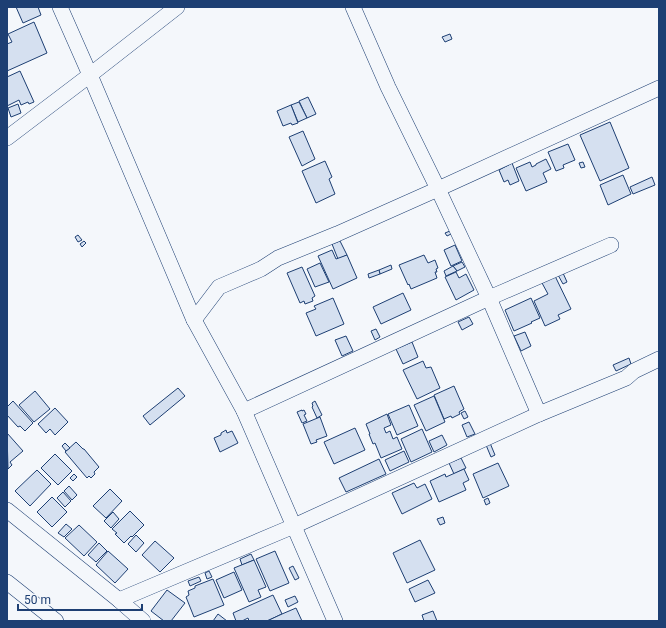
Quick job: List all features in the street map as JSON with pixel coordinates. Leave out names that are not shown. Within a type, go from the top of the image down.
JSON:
[{"type":"street","points":[[60,7],[194,320],[244,411],[335,621]]},
{"type":"street","points":[[7,138],[90,76],[177,7]]},
{"type":"street","points":[[352,7],[388,87],[489,298],[539,414]]},
{"type":"street","points":[[194,320],[219,287],[261,269],[278,258],[337,234],[438,189],[659,88]]},
{"type":"street","points":[[244,411],[489,298],[611,245]]},
{"type":"street","points":[[119,600],[294,526],[539,414],[626,378],[634,371],[659,359]]},
{"type":"street","points":[[7,510],[143,621]]},
{"type":"street","points":[[7,582],[56,621]]},
{"type":"building","points":[[16,7],[38,7],[41,15],[23,23]]},
{"type":"building","points":[[34,22],[47,53],[7,71],[7,44],[12,42],[8,34]]},
{"type":"building","points":[[450,34],[452,39],[445,42],[442,37]]},
{"type":"building","points":[[20,71],[34,102],[29,104],[28,102],[21,105],[19,100],[7,106],[7,77]]},
{"type":"building","points":[[308,97],[316,114],[307,118],[299,101]]},
{"type":"building","points":[[299,102],[307,118],[298,122],[291,105]]},
{"type":"building","points":[[18,104],[21,113],[11,117],[8,108]]},
{"type":"building","points":[[291,105],[298,123],[292,125],[291,123],[283,126],[277,111]]},
{"type":"building","points":[[610,122],[629,168],[600,181],[580,135]]},
{"type":"building","points":[[303,131],[315,159],[302,166],[289,137]]},
{"type":"building","points":[[568,144],[575,160],[563,165],[564,168],[556,171],[548,152]]},
{"type":"building","points":[[546,159],[551,169],[543,173],[547,182],[526,191],[516,168],[530,162],[532,167]]},
{"type":"building","points":[[325,161],[332,177],[329,179],[335,194],[316,203],[302,171]]},
{"type":"building","points":[[583,162],[585,167],[581,168],[579,163]]},
{"type":"building","points":[[512,163],[519,181],[510,185],[508,180],[504,182],[499,170]]},
{"type":"building","points":[[623,175],[631,194],[608,205],[600,185]]},
{"type":"building","points":[[652,177],[655,185],[633,194],[630,187]]},
{"type":"building","points":[[450,231],[451,234],[447,236],[445,233]]},
{"type":"building","points":[[78,235],[82,240],[78,242],[75,237]]},
{"type":"building","points":[[84,241],[86,243],[82,247],[80,244]]},
{"type":"building","points":[[340,241],[347,255],[338,259],[332,244]]},
{"type":"building","points":[[455,245],[462,261],[451,266],[444,250]]},
{"type":"building","points":[[332,250],[336,259],[347,255],[357,278],[333,289],[318,256]]},
{"type":"building","points":[[424,255],[428,263],[435,260],[438,268],[436,269],[437,272],[435,272],[437,278],[411,289],[399,265]]},
{"type":"building","points":[[462,262],[465,267],[457,271],[453,266]]},
{"type":"building","points":[[320,263],[329,282],[315,287],[307,269]]},
{"type":"building","points":[[391,265],[392,269],[380,274],[379,270]]},
{"type":"building","points":[[453,266],[457,271],[446,276],[444,271]]},
{"type":"building","points":[[302,267],[315,296],[312,298],[313,301],[305,304],[304,301],[300,303],[287,273]]},
{"type":"building","points":[[379,270],[380,274],[369,278],[368,274]]},
{"type":"building","points":[[456,272],[459,278],[466,274],[474,290],[456,300],[445,277]]},
{"type":"building","points":[[563,273],[567,282],[563,284],[558,275]]},
{"type":"building","points":[[555,276],[571,309],[558,315],[560,319],[545,326],[534,301],[548,294],[542,283]]},
{"type":"building","points":[[403,293],[411,310],[381,324],[373,307]]},
{"type":"building","points":[[333,298],[344,324],[316,336],[306,313],[316,309],[314,306]]},
{"type":"building","points":[[531,298],[540,318],[514,331],[505,310]]},
{"type":"building","points":[[469,317],[473,324],[462,330],[458,322]]},
{"type":"building","points":[[376,329],[380,337],[375,340],[371,331]]},
{"type":"building","points":[[525,332],[531,346],[521,351],[514,336]]},
{"type":"building","points":[[346,336],[353,351],[342,356],[335,340]]},
{"type":"building","points":[[412,342],[418,357],[403,364],[396,349]]},
{"type":"building","points":[[629,358],[631,364],[616,371],[613,365]]},
{"type":"building","points":[[423,361],[426,368],[431,367],[440,388],[417,399],[403,370]]},
{"type":"building","points":[[454,386],[464,409],[459,412],[460,414],[452,418],[451,416],[444,419],[434,395]]},
{"type":"building","points":[[178,388],[185,396],[150,425],[143,416]]},
{"type":"building","points":[[35,391],[50,409],[34,422],[19,405]]},
{"type":"building","points":[[434,396],[445,422],[426,431],[414,405]]},
{"type":"building","points":[[13,401],[33,423],[25,431],[20,426],[18,427],[7,415],[7,407]]},
{"type":"building","points":[[315,401],[322,415],[317,418],[312,407],[312,403]]},
{"type":"building","points":[[409,405],[418,426],[397,435],[388,414]]},
{"type":"building","points":[[55,408],[68,422],[55,435],[50,429],[46,433],[38,424]]},
{"type":"building","points":[[304,410],[306,414],[304,415],[307,421],[302,423],[297,412]]},
{"type":"building","points":[[465,411],[468,417],[464,419],[461,413]]},
{"type":"building","points":[[387,414],[391,425],[384,428],[386,433],[390,431],[393,439],[397,437],[402,449],[381,458],[375,443],[373,444],[366,424]]},
{"type":"building","points":[[320,417],[327,436],[316,440],[317,442],[311,444],[303,424]]},
{"type":"building","points":[[469,422],[475,434],[467,437],[462,425]]},
{"type":"building","points":[[355,428],[365,450],[334,464],[324,442]]},
{"type":"building","points":[[422,429],[432,452],[411,462],[401,439]]},
{"type":"building","points":[[226,430],[227,433],[232,431],[238,443],[220,452],[214,438],[221,435],[221,433]]},
{"type":"building","points":[[7,433],[23,451],[10,462],[12,465],[8,469]]},
{"type":"building","points":[[442,435],[447,445],[434,452],[429,441]]},
{"type":"building","points":[[76,442],[99,467],[91,478],[89,476],[87,478],[65,452]]},
{"type":"building","points":[[65,443],[70,448],[66,451],[62,446]]},
{"type":"building","points":[[490,443],[495,455],[491,457],[486,445]]},
{"type":"building","points":[[404,451],[409,462],[390,471],[385,460]]},
{"type":"building","points":[[55,454],[72,471],[58,485],[41,468]]},
{"type":"building","points":[[461,458],[466,468],[454,474],[449,463]]},
{"type":"building","points":[[379,459],[386,474],[346,492],[339,478]]},
{"type":"building","points":[[498,463],[509,486],[483,498],[473,474]]},
{"type":"building","points":[[464,469],[469,480],[463,483],[466,490],[439,502],[430,481],[445,474],[446,477]]},
{"type":"building","points":[[37,470],[51,484],[30,506],[15,491]]},
{"type":"building","points":[[74,474],[77,477],[73,481],[70,478]]},
{"type":"building","points":[[414,483],[417,488],[425,484],[432,499],[402,514],[392,493]]},
{"type":"building","points":[[69,486],[77,495],[72,500],[64,491]]},
{"type":"building","points":[[110,489],[122,501],[106,518],[93,506]]},
{"type":"building","points":[[63,492],[71,501],[65,507],[57,498]]},
{"type":"building","points":[[52,497],[67,512],[52,527],[37,512]]},
{"type":"building","points":[[488,498],[490,503],[486,505],[484,500]]},
{"type":"building","points":[[130,511],[144,525],[124,543],[112,529]]},
{"type":"building","points":[[113,512],[119,519],[111,528],[104,521]]},
{"type":"building","points":[[443,517],[445,523],[440,525],[437,519]]},
{"type":"building","points":[[66,524],[72,529],[64,537],[58,533]]},
{"type":"building","points":[[79,525],[97,542],[84,556],[65,538]]},
{"type":"building","points":[[136,535],[144,543],[136,552],[128,544]]},
{"type":"building","points":[[420,540],[435,570],[407,583],[393,553]]},
{"type":"building","points":[[155,541],[174,558],[160,572],[142,555]]},
{"type":"building","points":[[99,543],[107,551],[96,562],[88,555]]},
{"type":"building","points":[[108,551],[128,569],[115,583],[96,565]]},
{"type":"building","points":[[275,551],[289,583],[270,591],[256,559]]},
{"type":"building","points":[[251,554],[254,560],[242,565],[240,559]]},
{"type":"building","points":[[254,560],[266,587],[258,590],[261,597],[249,602],[234,568]]},
{"type":"building","points":[[293,566],[299,578],[295,580],[289,568]]},
{"type":"building","points":[[209,571],[212,577],[207,579],[205,573]]},
{"type":"building","points":[[234,572],[242,590],[224,598],[216,580]]},
{"type":"building","points":[[199,577],[201,581],[190,586],[188,581]]},
{"type":"building","points":[[213,579],[224,605],[194,617],[186,597],[189,595],[188,591],[195,588],[195,586]]},
{"type":"building","points":[[428,580],[435,593],[415,602],[409,589]]},
{"type":"building","points":[[167,590],[185,603],[171,621],[164,621],[151,611]]},
{"type":"building","points":[[273,595],[282,614],[267,621],[249,621],[248,618],[242,621],[236,621],[233,613]]},
{"type":"building","points":[[295,596],[298,602],[288,607],[285,600]]},
{"type":"building","points":[[296,608],[302,621],[267,621],[282,614]]},
{"type":"building","points":[[433,611],[437,621],[424,621],[422,615]]},
{"type":"building","points":[[218,614],[227,621],[213,621]]}]
